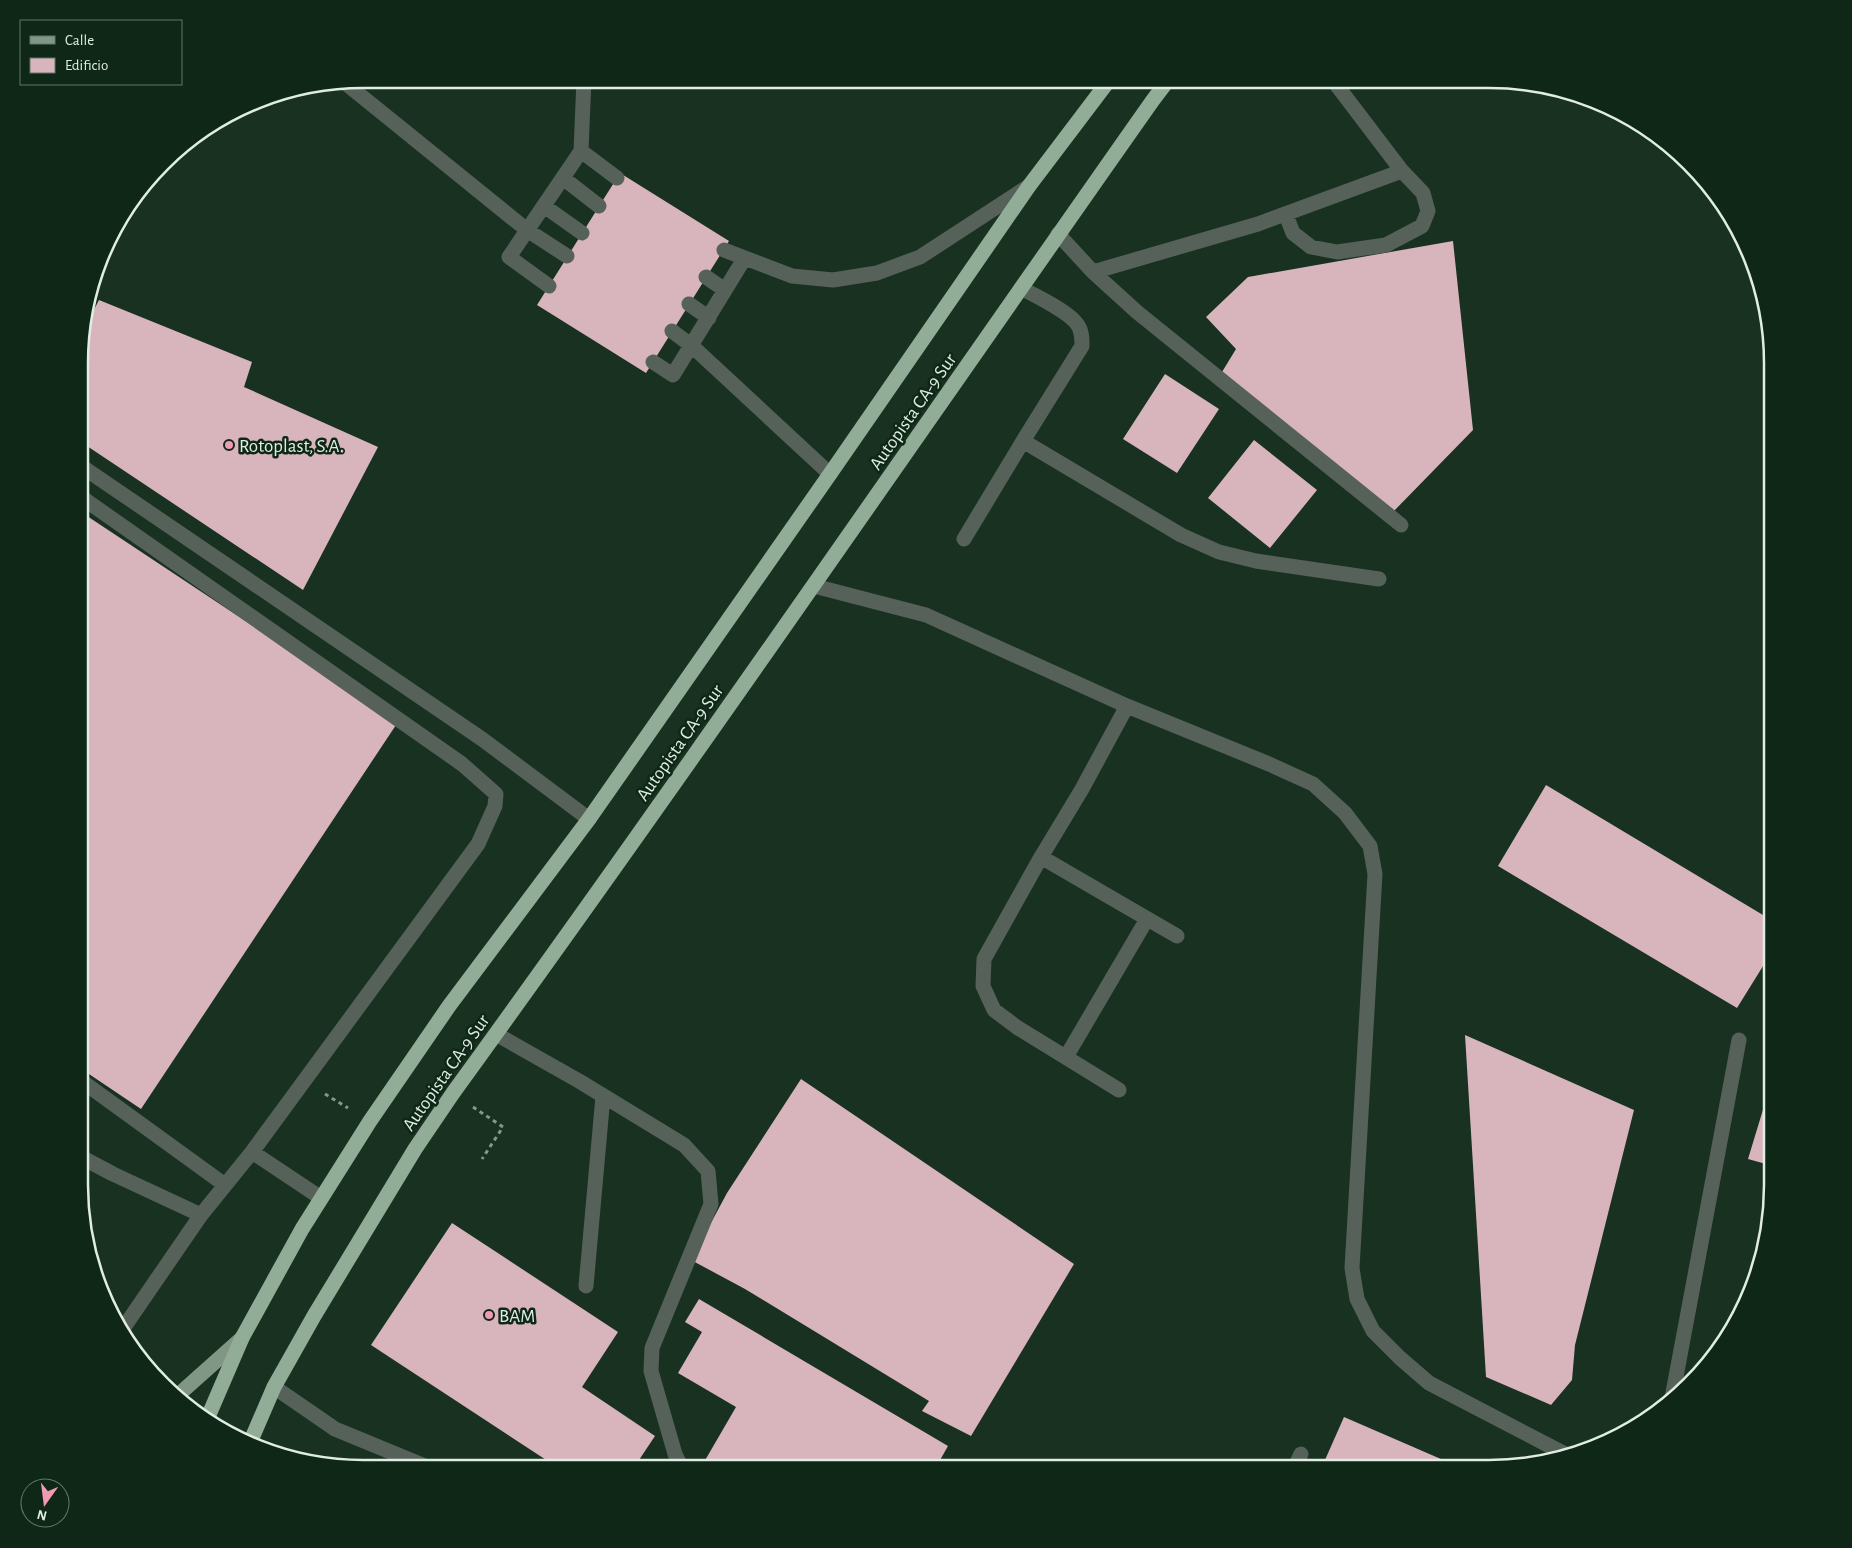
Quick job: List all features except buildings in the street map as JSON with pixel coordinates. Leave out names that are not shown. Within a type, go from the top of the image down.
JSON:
[{"type":"highway","name":"Autopista CA-9 Sur","points":[[210,1414],[242,1338],[302,1229],[370,1121],[450,1006],[589,819],[1029,186],[1103,88]]},
{"type":"highway","name":"Autopista CA-9 Sur","points":[[252,1438],[274,1387],[415,1150],[453,1093],[814,586],[1058,234],[1162,88]]},
{"type":"main road","points":[[181,1392],[242,1338]]},
{"type":"lane","points":[[351,88],[527,230],[567,256]]},
{"type":"lane","points":[[549,286],[509,257],[580,151],[584,88]]},
{"type":"lane","points":[[1286,215],[1293,233],[1311,247],[1337,252],[1386,245],[1422,226],[1428,211],[1423,193],[1402,171],[1339,88]]},
{"type":"lane","points":[[580,151],[617,178]]},
{"type":"lane","points":[[1093,272],[1286,215],[1402,171]]},
{"type":"lane","points":[[563,178],[599,206]]},
{"type":"lane","points":[[724,250],[792,276],[833,280],[877,273],[920,257],[1029,186]]},
{"type":"lane","points":[[544,206],[582,233]]},
{"type":"lane","points":[[1058,234],[1093,272],[1137,312],[1401,525]]},
{"type":"lane","points":[[653,362],[673,375],[744,259]]},
{"type":"lane","points":[[706,277],[725,290]]},
{"type":"lane","points":[[964,538],[1082,346],[1082,335],[1078,324],[1052,305],[1021,288]]},
{"type":"lane","points":[[689,304],[709,318]]},
{"type":"lane","points":[[672,331],[692,346],[830,474]]},
{"type":"lane","points":[[1024,441],[1181,535],[1219,552],[1256,560],[1379,579]]},
{"type":"lane","points":[[88,471],[482,739],[589,819]]},
{"type":"lane","points":[[88,501],[462,764],[496,794],[495,806],[478,844],[252,1152],[201,1215],[125,1325]]},
{"type":"lane","points":[[814,586],[926,615],[1127,706],[1313,784],[1345,812],[1370,846],[1375,874],[1352,1268],[1357,1299],[1373,1331],[1429,1383],[1560,1451]]},
{"type":"lane","points":[[1120,1090],[1018,1028],[994,1010],[983,986],[984,959],[1041,857],[1082,789],[1127,706]]},
{"type":"lane","points":[[1041,857],[1177,936]]},
{"type":"lane","points":[[1066,1057],[1147,918]]},
{"type":"lane","points":[[496,1034],[684,1145],[708,1171],[711,1204],[652,1348],[651,1371],[678,1460]]},
{"type":"lane","points":[[1674,1390],[1739,1040]]},
{"type":"lane","points":[[88,1086],[225,1185]]},
{"type":"lane","points":[[586,1286],[603,1096]]},
{"type":"lane","points":[[252,1152],[321,1198]]},
{"type":"lane","points":[[88,1160],[201,1215]]},
{"type":"lane","points":[[274,1387],[335,1429],[410,1460]]},
{"type":"lane","points":[[1298,1460],[1301,1454]]},
{"type":"path","points":[[320,1091],[370,1121]]},
{"type":"path","points":[[453,1093],[503,1127],[482,1159]]},
{"type":"place","name":"Rotoplast, S.A.","points":[[229,445]]},
{"type":"place","name":"BAM","points":[[489,1315]]}]
